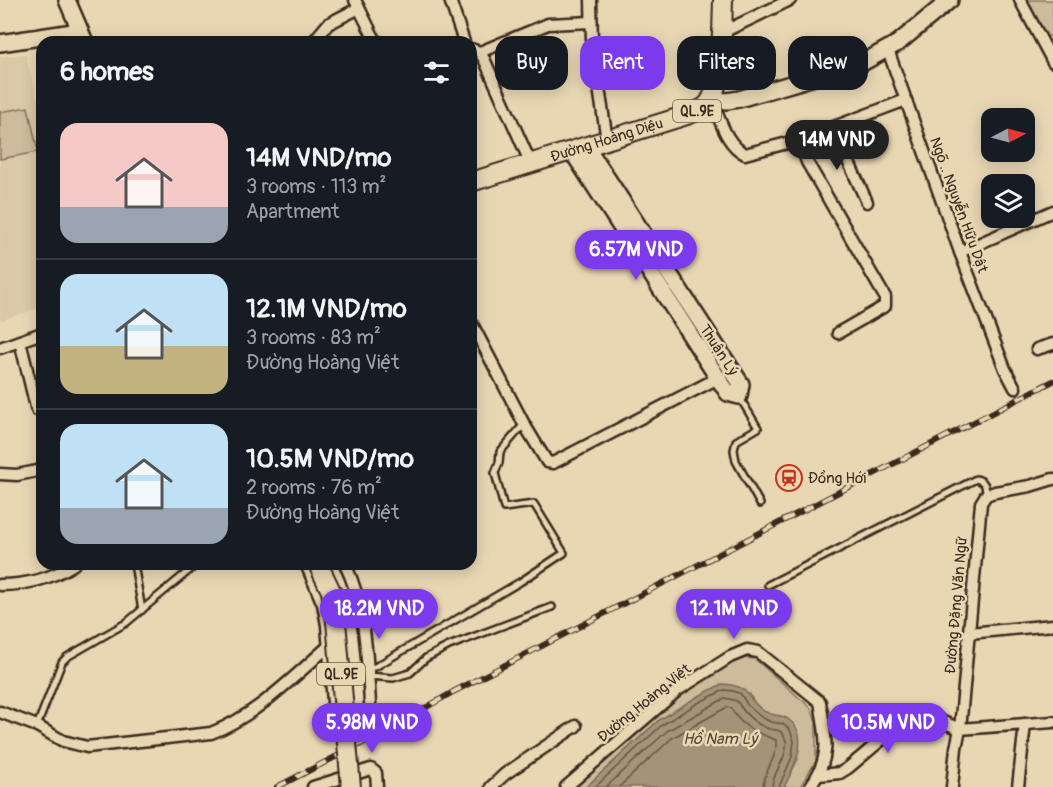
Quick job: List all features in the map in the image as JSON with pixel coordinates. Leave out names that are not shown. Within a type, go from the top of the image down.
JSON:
[{"type":"main road","name":"QL.9E","points":[[711,99],[719,67],[723,0]]},
{"type":"main road","name":"Đường Hoàng Diệu","points":[[477,180],[700,110],[711,99]]},
{"type":"main road","name":"QL.9E","points":[[321,570],[331,591],[335,612],[342,784]]},
{"type":"main road","name":"QL.9E","points":[[331,570],[344,602],[361,787]]},
{"type":"street","points":[[67,0],[82,36]]},
{"type":"street","points":[[450,0],[462,36]]},
{"type":"street","points":[[591,0],[592,42],[607,140]]},
{"type":"street","points":[[721,33],[790,0]]},
{"type":"street","points":[[711,99],[727,101],[862,63],[888,50],[950,0]]},
{"type":"street","points":[[1020,0],[1053,62]]},
{"type":"street","points":[[318,36],[328,24],[357,4],[373,36]]},
{"type":"street","points":[[477,49],[548,24],[591,22]]},
{"type":"street","points":[[0,43],[36,40]]},
{"type":"street","name":"Ngõ .. Nguyễn Hữu Dật","points":[[888,50],[960,252],[1005,369],[1015,388]]},
{"type":"street","points":[[477,54],[531,164]]},
{"type":"street","points":[[711,99],[730,141],[735,148],[745,154],[799,140],[906,100]]},
{"type":"street","points":[[833,128],[867,202]]},
{"type":"street","points":[[799,140],[807,162],[885,297],[885,306],[838,333]]},
{"type":"street","name":"Thuận Lý","points":[[579,149],[741,384],[739,396],[728,393],[718,378],[579,149]]},
{"type":"street","points":[[960,252],[1053,212]]},
{"type":"street","points":[[477,334],[524,424],[547,462],[553,463],[718,378]]},
{"type":"street","points":[[0,348],[36,335]]},
{"type":"street","points":[[20,341],[36,407]]},
{"type":"street","points":[[1037,349],[1053,345]]},
{"type":"street","points":[[0,474],[17,475],[36,471]]},
{"type":"street","points":[[986,495],[1053,479]]},
{"type":"street","name":"Đường Đặng Văn Ngữ","points":[[952,787],[960,729],[981,503],[986,495]]},
{"type":"street","points":[[0,585],[43,580],[62,570]]},
{"type":"street","points":[[308,570],[322,604],[329,646],[336,730],[371,720],[360,607],[355,585],[348,570]]},
{"type":"street","points":[[969,633],[1053,625]]},
{"type":"street","points":[[0,712],[37,726],[63,741],[87,747],[212,733],[231,726],[329,646]]},
{"type":"street","name":"Đường Hoàng Việt","points":[[566,787],[678,690],[730,657],[747,650],[758,652],[820,702],[826,739],[825,761],[810,787]]},
{"type":"street","points":[[819,775],[840,773],[848,768],[911,715],[921,713],[960,729],[1053,722]]},
{"type":"street","points":[[1018,787],[1025,724]]},
{"type":"street","points":[[491,787],[505,774],[576,726]]},
{"type":"street","points":[[313,787],[342,784],[371,769],[376,773],[377,787]]},
{"type":"lane","points":[[739,396],[758,428],[736,441],[736,461],[760,504]]},
{"type":"lane","points":[[368,672],[520,582],[564,553],[534,504],[504,508],[495,473],[500,452],[524,424]]},
{"type":"lane","points":[[768,585],[976,479],[985,484],[986,495]]},
{"type":"lane","points":[[135,570],[142,610]]},
{"type":"lane","points":[[37,726],[62,662],[116,630],[190,570]]},
{"type":"lane","points":[[368,672],[393,678],[410,673],[426,658],[457,642],[552,607]]},
{"type":"shaded area","points":[[1024,0],[1053,0],[1053,34],[1044,39]]},
{"type":"shaded area","points":[[25,54],[36,93],[36,309],[0,321],[0,57]]},
{"type":"shaded area","points":[[28,107],[36,152],[0,159],[0,112]]},
{"type":"shaded area","points":[[746,658],[755,659],[811,708],[816,722],[816,761],[800,787],[784,787],[798,759],[780,717],[762,710],[750,694],[659,720],[586,787],[570,787],[668,702],[733,662]]},
{"type":"water","name":"Hồ Nam Lý","points":[[722,684],[743,689],[762,710],[785,717],[795,726],[800,743],[796,762],[784,787],[586,787],[659,720]]},
{"type":"railway","points":[[277,787],[378,735],[453,692],[1053,381]]},
{"type":"place","name":"Đồng Hới","points":[[789,478]]}]
